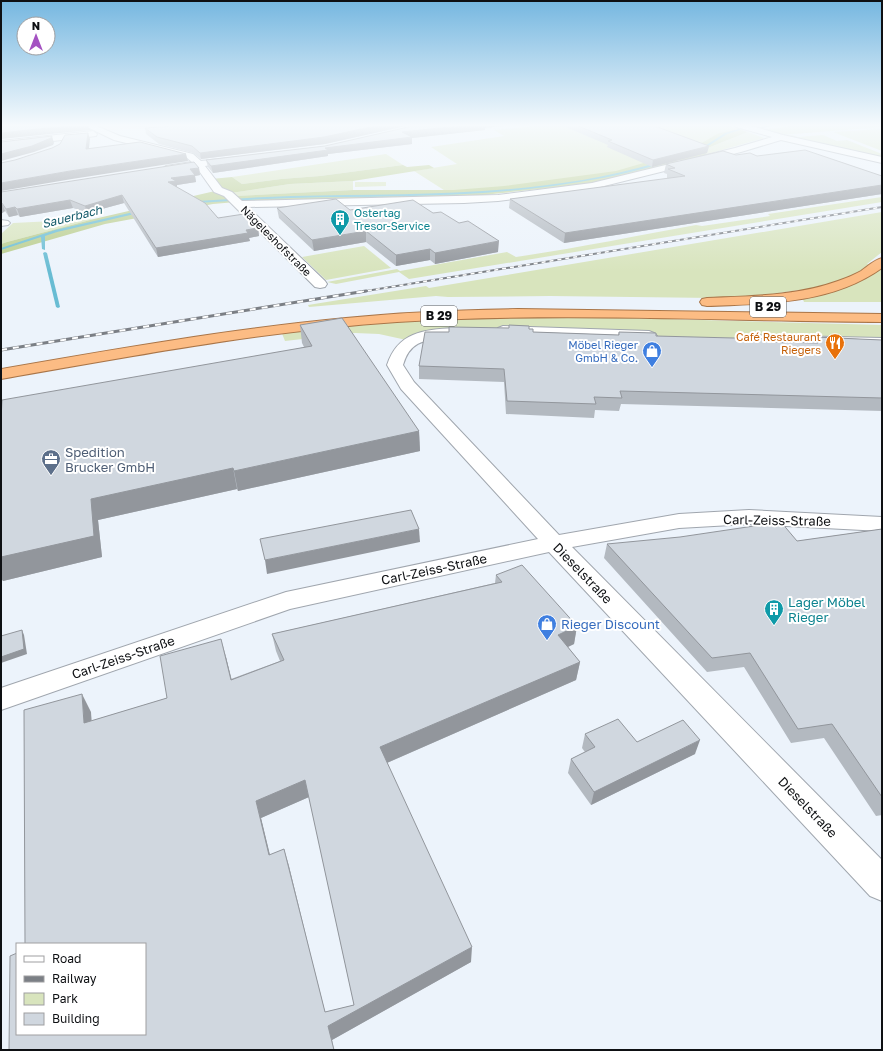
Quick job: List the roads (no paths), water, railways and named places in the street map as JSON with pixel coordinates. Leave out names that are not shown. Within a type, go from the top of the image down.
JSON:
[{"type":"highway","name":"B 29","points":[[653,304],[738,301],[812,293],[844,285],[875,268],[882,262]]},
{"type":"highway","name":"B 29","points":[[1,361],[192,329],[276,317],[367,307],[497,301],[772,307],[882,306]]},
{"type":"highway","name":"B 29","points":[[1,374],[253,332],[397,318],[572,313],[882,318]]},
{"type":"street","name":"Nägeleshofstraße","points":[[205,174],[218,190],[234,200],[320,284]]},
{"type":"street","points":[[234,200],[464,200],[498,198],[592,186],[642,174]]},
{"type":"street","name":"Dieselstraße","points":[[466,331],[435,335],[411,341],[404,347],[399,353],[395,365],[407,385],[554,543],[882,884]]},
{"type":"street","points":[[489,331],[660,336]]},
{"type":"street","points":[[730,339],[882,343]]},
{"type":"street","name":"Carl-Zeiss-Straße","points":[[1,700],[286,601],[554,543],[679,521],[749,517],[882,524]]},
{"type":"waterway","name":"Sauerbach","points":[[197,202],[291,197],[433,195],[480,192],[574,182],[615,174]]},
{"type":"waterway","name":"Sauerbach","points":[[1,249],[56,231],[138,212]]},
{"type":"waterway","points":[[43,236],[44,249]]},
{"type":"waterway","points":[[45,253],[58,307]]},
{"type":"railway","points":[[360,292],[882,207]]},
{"type":"railway","points":[[1,350],[366,291]]},
{"type":"place","name":"Ostertag Tresor-Service","points":[[340,236]]},
{"type":"place","name":"Café Restaurant Riegers","points":[[835,360]]},
{"type":"place","name":"Möbel Rieger GmbH & Co.","points":[[652,368]]},
{"type":"place","name":"Spedition Brucker GmbH","points":[[51,476]]},
{"type":"place","name":"Lager Möbel Rieger","points":[[774,626]]},
{"type":"place","name":"Rieger Discount","points":[[547,641]]}]
